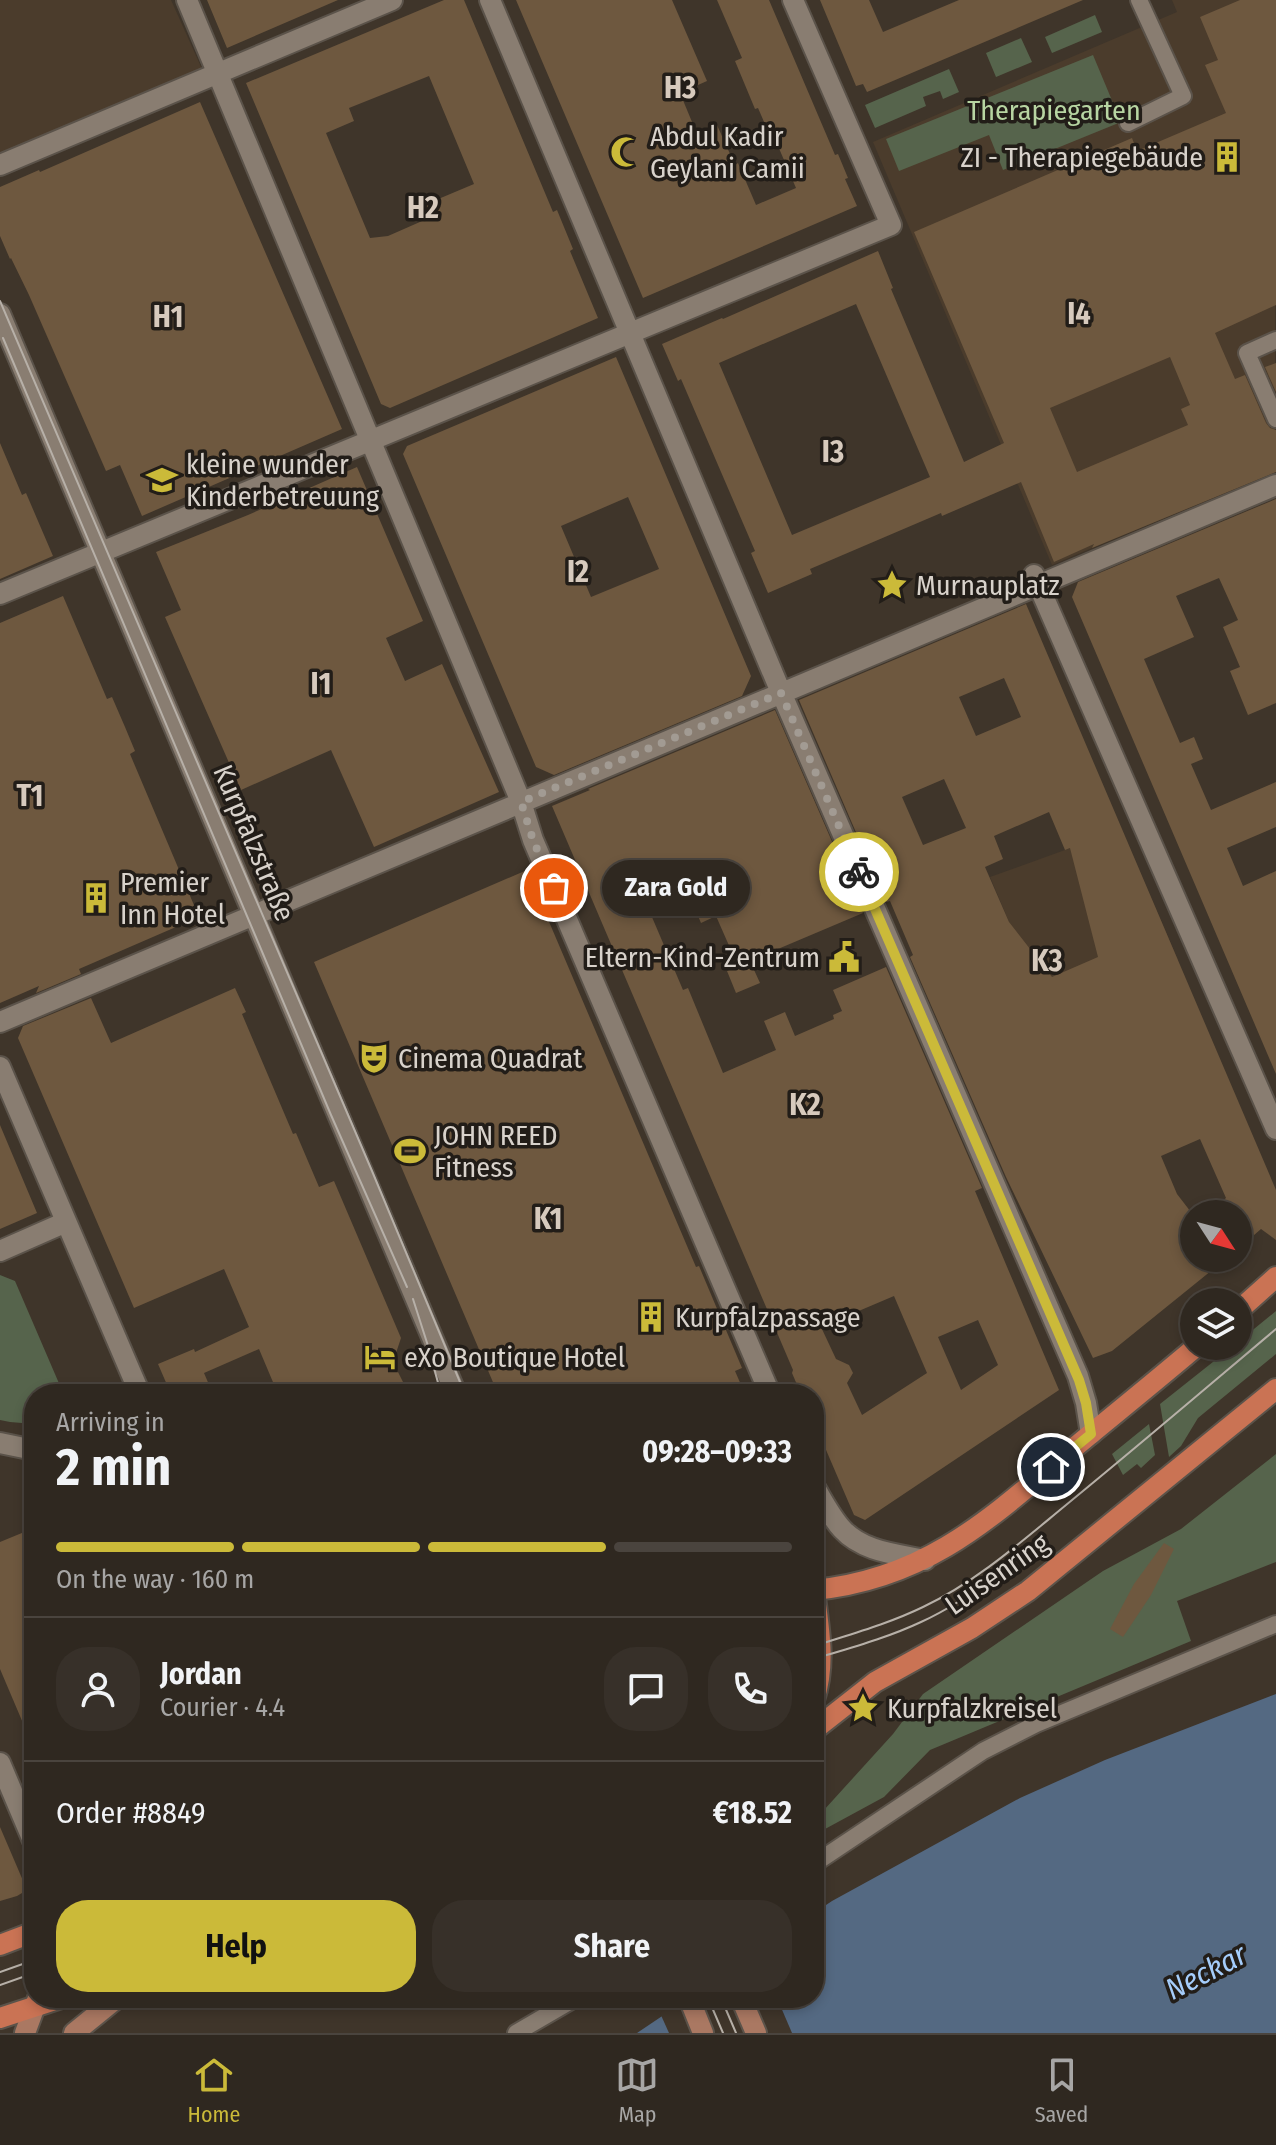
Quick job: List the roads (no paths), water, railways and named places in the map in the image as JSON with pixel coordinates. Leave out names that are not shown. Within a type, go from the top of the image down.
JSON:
[{"type":"main road","points":[[1252,1298],[1276,1277]]},
{"type":"main road","name":"Luisenring","points":[[824,1589],[888,1575],[925,1560],[958,1541],[995,1514],[1180,1360]]},
{"type":"main road","name":"Luisenring","points":[[824,1722],[875,1682],[972,1628],[1028,1591],[1276,1389]]},
{"type":"main road","points":[[0,1945],[24,1936]]},
{"type":"main road","points":[[0,2018],[24,2008]]},
{"type":"street","points":[[187,0],[521,802],[533,840],[766,1384]]},
{"type":"street","points":[[0,165],[392,0]]},
{"type":"street","points":[[490,0],[781,693],[1078,1376],[1091,1434]]},
{"type":"street","points":[[0,594],[891,225],[793,0]]},
{"type":"street","name":"Kurpfalzstraße","points":[[0,314],[452,1384]]},
{"type":"street","points":[[0,1022],[781,693],[1035,580],[1276,485]]},
{"type":"street","points":[[1035,580],[1276,1129]]},
{"type":"street","points":[[0,1067],[136,1384]]},
{"type":"street","points":[[0,1251],[66,1222]]},
{"type":"street","points":[[0,1443],[24,1448]]},
{"type":"street","points":[[824,1502],[840,1527],[857,1541],[886,1552],[925,1560]]},
{"type":"street","points":[[0,1763],[24,1819]]},
{"type":"street","points":[[25,2033],[35,2008]]},
{"type":"street","points":[[74,2033],[105,2008]]},
{"type":"street","points":[[693,2008],[703,2033]]},
{"type":"street","points":[[745,2008],[756,2033]]},
{"type":"lane","points":[[1128,123],[1183,96],[1139,0]]},
{"type":"lane","points":[[1276,340],[1247,353],[1276,419]]},
{"type":"lane","points":[[824,1857],[983,1751],[1023,1730],[1276,1624]]},
{"type":"lane","points":[[516,2033],[559,2008]]},
{"type":"water","name":"Neckar","points":[[1276,1694],[1276,2033],[637,2033],[674,2008],[824,2008],[824,1906],[1020,1798],[1105,1760]]},
{"type":"tram line","points":[[0,301],[461,1384]]},
{"type":"tram line","points":[[3,338],[331,1115],[407,1287]]},
{"type":"tram line","points":[[413,1299],[438,1384]]},
{"type":"tram line","points":[[824,1643],[910,1613],[943,1597],[980,1573],[1093,1483],[1276,1329]]},
{"type":"tram line","points":[[824,1656],[921,1622],[1001,1572]]},
{"type":"tram line","points":[[0,1972],[24,1964]]},
{"type":"tram line","points":[[0,1985],[24,1977]]},
{"type":"tram line","points":[[712,2008],[723,2033]]},
{"type":"tram line","points":[[725,2008],[736,2033]]},
{"type":"place","name":"Abdul Kadir Geylani Camii","points":[[626,152]]},
{"type":"place","name":"ZI - Therapiegebäude","points":[[1227,157]]},
{"type":"place","name":"kleine wunder Kinderbetreuung","points":[[162,480]]},
{"type":"place","name":"Murnauplatz","points":[[892,585]]},
{"type":"place","name":"Zara Gold","points":[[554,888]]},
{"type":"place","name":"Premier Inn Hotel","points":[[96,898]]},
{"type":"place","name":"Eltern-Kind-Zentrum","points":[[844,957]]},
{"type":"place","name":"Cinema Quadrat","points":[[374,1058]]},
{"type":"place","name":"JOHN REED Fitness","points":[[410,1151]]},
{"type":"place","name":"Kurpfalzpassage","points":[[651,1317]]},
{"type":"place","name":"eXo Boutique Hotel","points":[[380,1357]]},
{"type":"place","name":"Kurpfalzkreisel","points":[[863,1708]]},
{"type":"district","name":"H3","points":[[680,88]]},
{"type":"district","name":"H2","points":[[423,208]]},
{"type":"district","name":"I4","points":[[1079,314]]},
{"type":"district","name":"H1","points":[[168,317]]},
{"type":"district","name":"I3","points":[[833,452]]},
{"type":"district","name":"I2","points":[[578,572]]},
{"type":"district","name":"I1","points":[[321,684]]},
{"type":"district","name":"T1","points":[[30,796]]},
{"type":"district","name":"K3","points":[[1047,961]]},
{"type":"district","name":"K2","points":[[805,1105]]},
{"type":"district","name":"K1","points":[[548,1219]]},
{"type":"park label","name":"Therapiegarten","points":[[1054,110]]}]
